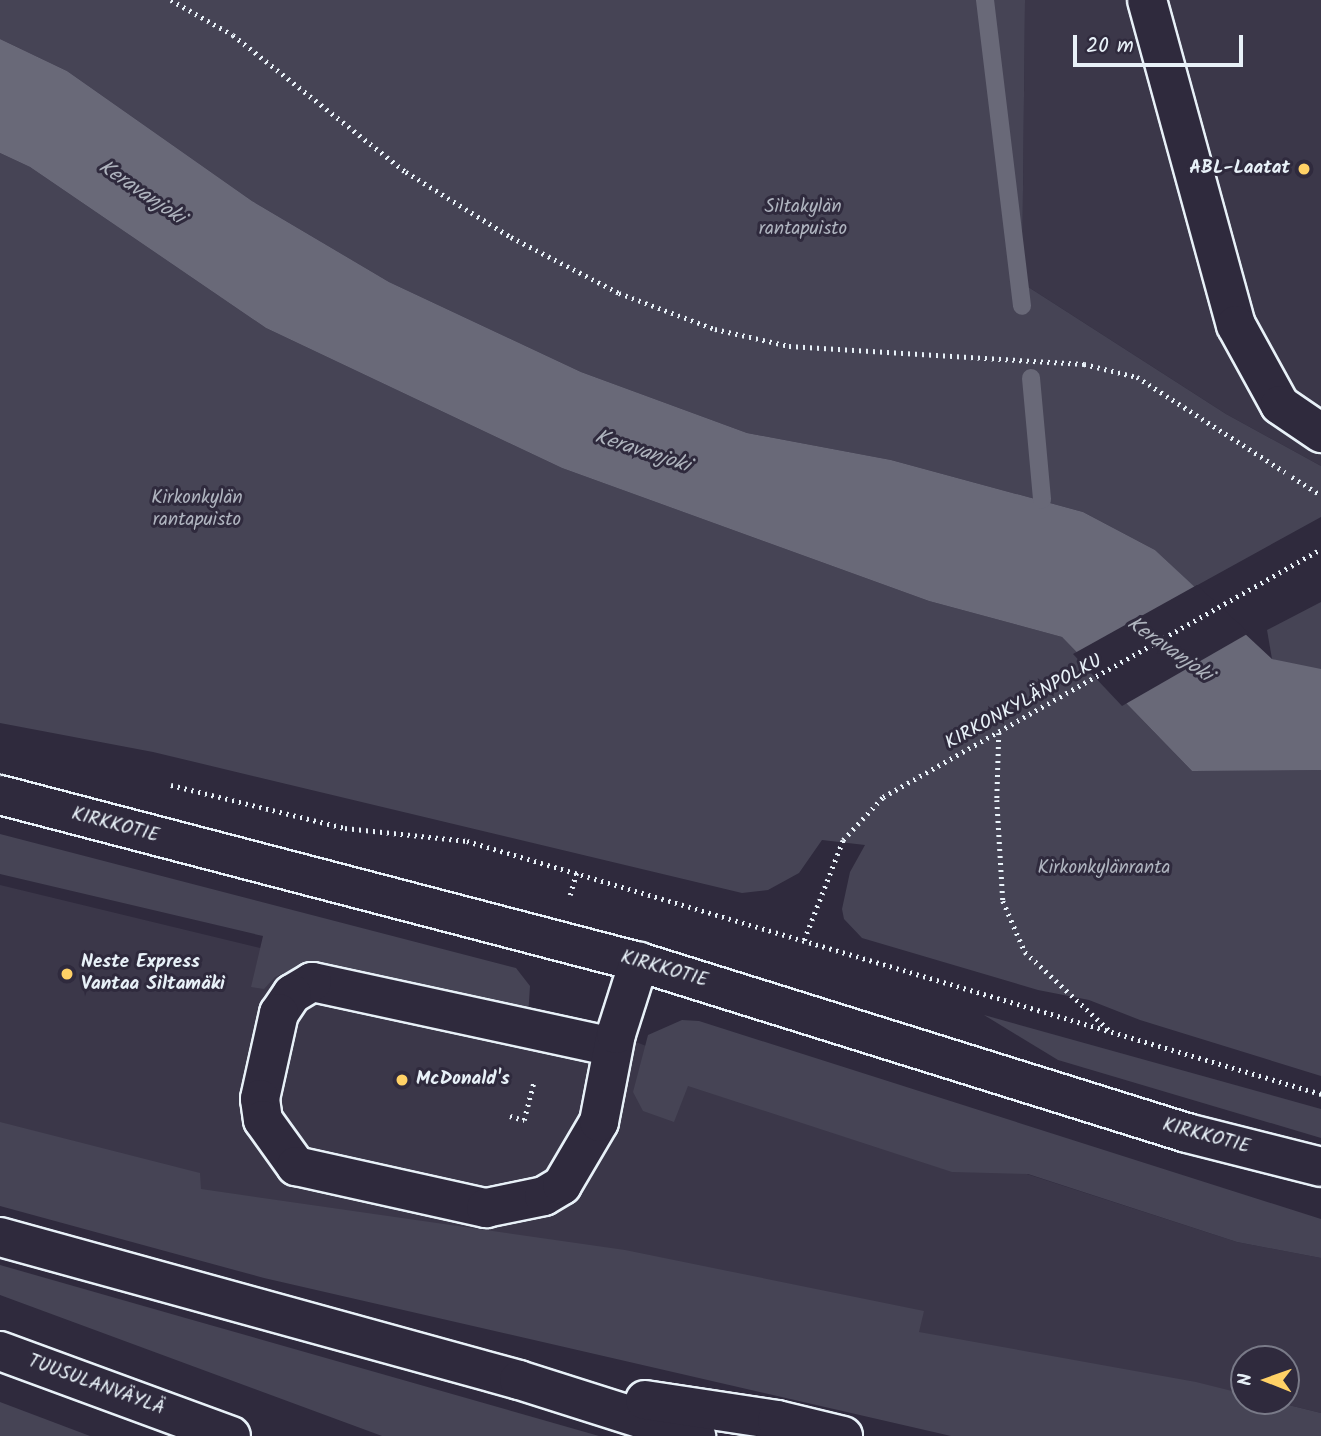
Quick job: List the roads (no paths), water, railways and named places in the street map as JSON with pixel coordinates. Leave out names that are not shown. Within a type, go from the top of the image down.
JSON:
[{"type":"main road","points":[[1147,0],[1236,325],[1280,405],[1316,425]]},
{"type":"main road","name":"KIRKKOTIE","points":[[0,795],[639,962],[1187,1133],[1321,1167]]},
{"type":"main road","points":[[613,1047],[312,982],[292,994],[279,1013],[260,1099],[264,1120],[296,1166],[486,1209],[544,1196],[562,1185],[599,1122],[613,1047],[639,962]]},
{"type":"main road","points":[[0,1237],[519,1380],[696,1436]]},
{"type":"main road","name":"TUUSULANVÄYLÄ","points":[[0,1351],[231,1436]]},
{"type":"main road","points":[[519,1380],[777,1420],[843,1436]]},
{"type":"water","name":"Keravanjoki","points":[[0,39],[67,71],[252,201],[389,282],[581,372],[747,433],[891,460],[1083,512],[1155,550],[1272,659],[1321,669],[1321,770],[1192,771],[1062,637],[929,601],[562,468],[266,328],[30,167],[0,153]]},
{"type":"waterway","points":[[985,0],[1022,306]]},
{"type":"waterway","points":[[1031,378],[1042,500]]},
{"type":"place","name":"ABL-Laatat","points":[[1304,169]]},
{"type":"place","name":"Neste Express Vantaa Siltamäki","points":[[67,974]]},
{"type":"place","name":"McDonald's","points":[[402,1080]]},
{"type":"park label","name":"Siltakylän rantapuisto","points":[[803,219]]},
{"type":"park label","name":"Kirkonkylän rantapuisto","points":[[197,510]]},
{"type":"park label","name":"Kirkonkylänranta","points":[[1104,869]]}]
